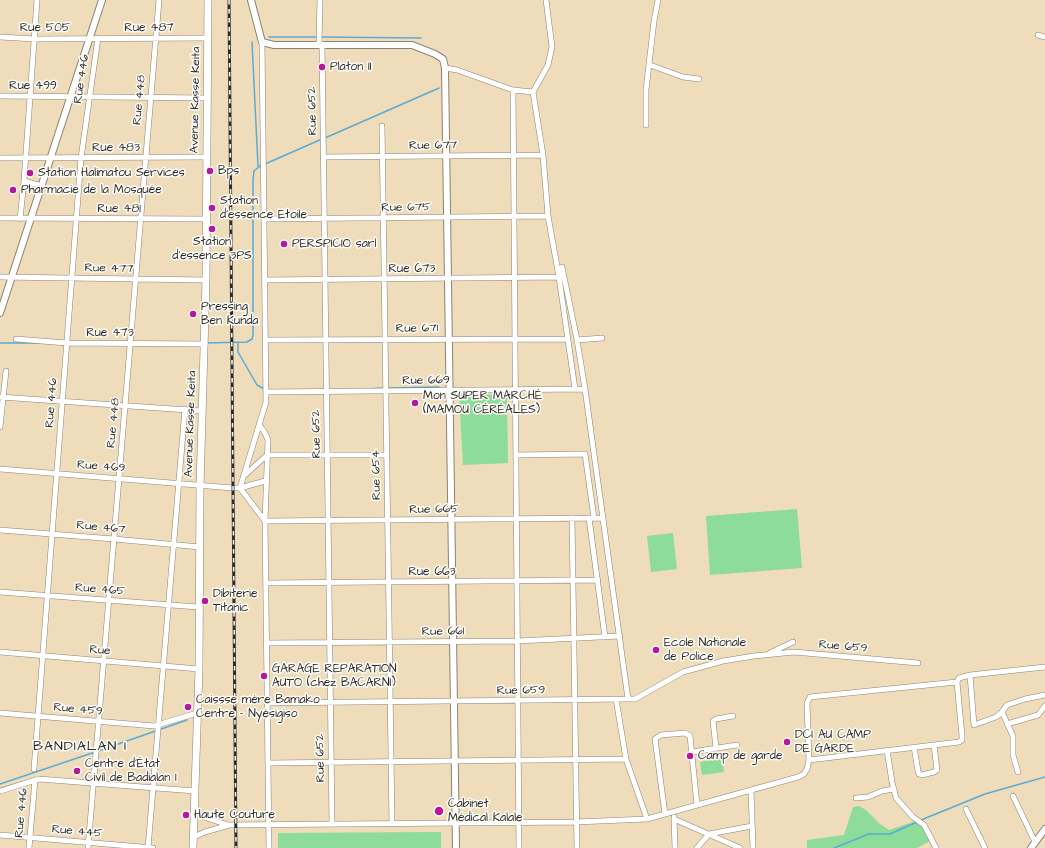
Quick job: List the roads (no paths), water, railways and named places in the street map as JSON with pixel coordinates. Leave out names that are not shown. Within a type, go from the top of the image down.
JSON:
[{"type":"main road","name":"Avenue Kasse Keita","points":[[193,848],[199,669],[198,608],[200,486],[206,280],[208,0]]},
{"type":"street","points":[[20,218],[26,158],[37,0]]},
{"type":"street","points":[[0,313],[102,0]]},
{"type":"street","name":"Rue 448","points":[[89,845],[159,0]]},
{"type":"street","points":[[251,0],[262,42],[267,392],[260,426],[240,488],[265,521]]},
{"type":"street","name":"Rue 652","points":[[320,0],[332,824]]},
{"type":"street","points":[[546,0],[552,47],[548,65],[533,92],[543,155],[548,216],[559,277],[575,389]]},
{"type":"street","points":[[646,125],[646,90],[658,0]]},
{"type":"street","points":[[1038,35],[1045,37]]},
{"type":"street","name":"Rue 505","points":[[0,37],[35,39],[90,38]]},
{"type":"street","name":"Rue 487","points":[[90,38],[208,38]]},
{"type":"street","name":"Rue 446","points":[[34,769],[81,158],[98,38]]},
{"type":"street","points":[[262,42],[274,45],[412,45],[435,54],[442,59],[445,68],[456,848]]},
{"type":"street","points":[[650,65],[683,77],[699,79]]},
{"type":"street","points":[[445,68],[457,70],[513,90],[533,92]]},
{"type":"street","points":[[513,90],[519,848]]},
{"type":"street","name":"Rue 499","points":[[0,96],[208,98]]},
{"type":"street","name":"Rue 654","points":[[382,126],[392,824]]},
{"type":"street","name":"Rue 677","points":[[323,157],[543,155]]},
{"type":"street","name":"Rue 483","points":[[0,158],[207,157]]},
{"type":"street","points":[[24,181],[42,186]]},
{"type":"street","name":"Rue 675","points":[[264,219],[548,216]]},
{"type":"street","name":"Rue 481","points":[[0,218],[206,219]]},
{"type":"street","points":[[562,267],[577,340],[585,389],[628,699]]},
{"type":"street","name":"Rue 477","points":[[0,277],[206,280]]},
{"type":"street","name":"Rue 673","points":[[265,280],[559,277]]},
{"type":"street","points":[[577,340],[602,338]]},
{"type":"street","name":"Rue 473","points":[[16,339],[67,343],[204,344]]},
{"type":"street","name":"Rue 671","points":[[266,340],[568,339]]},
{"type":"street","points":[[0,427],[1,397],[6,371]]},
{"type":"street","name":"Rue 669","points":[[267,392],[585,389]]},
{"type":"street","points":[[1,397],[202,411]]},
{"type":"street","points":[[148,848],[158,742],[157,726],[164,666],[185,410]]},
{"type":"street","points":[[260,426],[268,440],[265,481],[265,521],[269,848]]},
{"type":"street","points":[[516,455],[585,454],[605,637]]},
{"type":"street","points":[[244,475],[268,455],[387,455]]},
{"type":"street","name":"Rue 469","points":[[0,469],[240,488],[265,481]]},
{"type":"street","points":[[572,518],[576,848]]},
{"type":"street","name":"Rue 665","points":[[265,521],[603,518]]},
{"type":"street","name":"Rue 467","points":[[0,530],[200,547]]},
{"type":"street","name":"Rue 663","points":[[266,583],[598,580]]},
{"type":"street","name":"Rue 465","points":[[0,592],[198,608]]},
{"type":"street","name":"Rue 661","points":[[266,643],[517,641],[620,636]]},
{"type":"street","name":"Rue 659","points":[[766,655],[793,642]]},
{"type":"street","name":"Rue","points":[[0,652],[199,669]]},
{"type":"street","name":"Rue 659","points":[[267,703],[628,699],[634,698],[683,672],[723,661],[794,652],[918,663]]},
{"type":"street","points":[[809,760],[959,742],[962,740],[957,682],[960,677],[1045,668]]},
{"type":"street","points":[[970,675],[974,725],[991,720],[1002,712],[1008,705],[1025,698],[1045,695]]},
{"type":"street","points":[[194,838],[200,834],[229,825],[519,823],[646,819],[804,774],[808,769],[809,760],[807,702],[810,697],[957,682]]},
{"type":"street","points":[[616,700],[626,759],[646,819]]},
{"type":"street","points":[[1008,724],[1038,715],[1045,706]]},
{"type":"street","points":[[1002,712],[1014,736],[1013,755],[1018,772]]},
{"type":"street","name":"Rue 459","points":[[0,713],[157,726]]},
{"type":"street","points":[[157,726],[197,713]]},
{"type":"street","points":[[716,748],[713,721],[716,719],[733,716]]},
{"type":"street","points":[[665,814],[655,740],[661,735],[685,733],[690,736],[697,805]]},
{"type":"street","points":[[692,752],[737,745]]},
{"type":"street","points":[[914,747],[919,774],[922,775],[934,772],[936,770],[934,745]]},
{"type":"street","points":[[887,750],[896,798],[913,817],[924,825],[936,848]]},
{"type":"street","points":[[268,762],[626,759]]},
{"type":"street","points":[[0,791],[38,779],[195,791]]},
{"type":"street","name":"Rue 446","points":[[29,848],[35,780]]},
{"type":"street","points":[[856,798],[868,797],[882,791],[894,789]]},
{"type":"street","points":[[751,790],[753,848]]},
{"type":"street","points":[[1013,796],[1035,842]]},
{"type":"street","points":[[195,807],[204,817],[229,825]]},
{"type":"street","points":[[966,809],[985,848]]},
{"type":"street","points":[[674,812],[675,848]]},
{"type":"street","points":[[674,819],[740,848]]},
{"type":"street","points":[[697,848],[708,834],[752,826]]},
{"type":"street","points":[[1031,848],[1045,829]]},
{"type":"street","name":"Rue 445","points":[[0,835],[89,845],[153,848]]},
{"type":"waterway","points":[[269,37],[317,37]]},
{"type":"waterway","points":[[321,37],[421,38]]},
{"type":"waterway","points":[[252,42],[258,166]]},
{"type":"waterway","points":[[325,138],[439,88]]},
{"type":"waterway","points":[[265,164],[322,139]]},
{"type":"waterway","points":[[206,343],[247,342],[252,339],[253,180],[254,171],[261,165]]},
{"type":"waterway","points":[[0,343],[40,343]]},
{"type":"waterway","points":[[238,343],[238,352],[257,385],[264,389]]},
{"type":"waterway","points":[[388,388],[439,387]]},
{"type":"waterway","points":[[362,389],[384,388]]},
{"type":"waterway","points":[[98,751],[187,720]]},
{"type":"waterway","points":[[0,784],[95,752]]},
{"type":"waterway","points":[[921,820],[985,794],[1045,777]]},
{"type":"waterway","points":[[834,848],[869,834],[890,834],[917,822]]},
{"type":"railway","points":[[229,0],[236,848]]},
{"type":"place","name":"Platon II","points":[[322,67]]},
{"type":"place","name":"Bps","points":[[210,171]]},
{"type":"place","name":"Station Halimatou Services","points":[[30,173]]},
{"type":"place","name":"Pharmacie de la Mosquée","points":[[13,190]]},
{"type":"place","name":"Station d'essence Etoile","points":[[212,208]]},
{"type":"place","name":"Station d'essence 3PS","points":[[212,229]]},
{"type":"place","name":"PERSPICIO sarl","points":[[284,244]]},
{"type":"place","name":"Pressing Ben Kunda","points":[[193,314]]},
{"type":"place","name":"Mon SUPER MARCHÉ (MAMOU CÉRÉALES)","points":[[415,403]]},
{"type":"place","name":"Dibiterie Titanic","points":[[205,601]]},
{"type":"place","name":"Ecole Nationale de Police","points":[[656,650]]},
{"type":"place","name":"GARAGE REPARATION AUTO (chez BACARNI)","points":[[264,676]]},
{"type":"place","name":"Caissse mère Bamako Centre - Nyèsigiso","points":[[188,707]]},
{"type":"place","name":"DCI AU CAMP DE GARDE","points":[[787,742]]},
{"type":"place","name":"Camp de garde","points":[[690,756]]},
{"type":"place","name":"Centre d'État Civil de Badialan I","points":[[77,771]]},
{"type":"place","name":"Cabinet Médical Kalale","points":[[439,811]]},
{"type":"place","name":"Haute Couture","points":[[186,815]]},
{"type":"district","name":"BANDIALAN I","points":[[80,747]]}]
